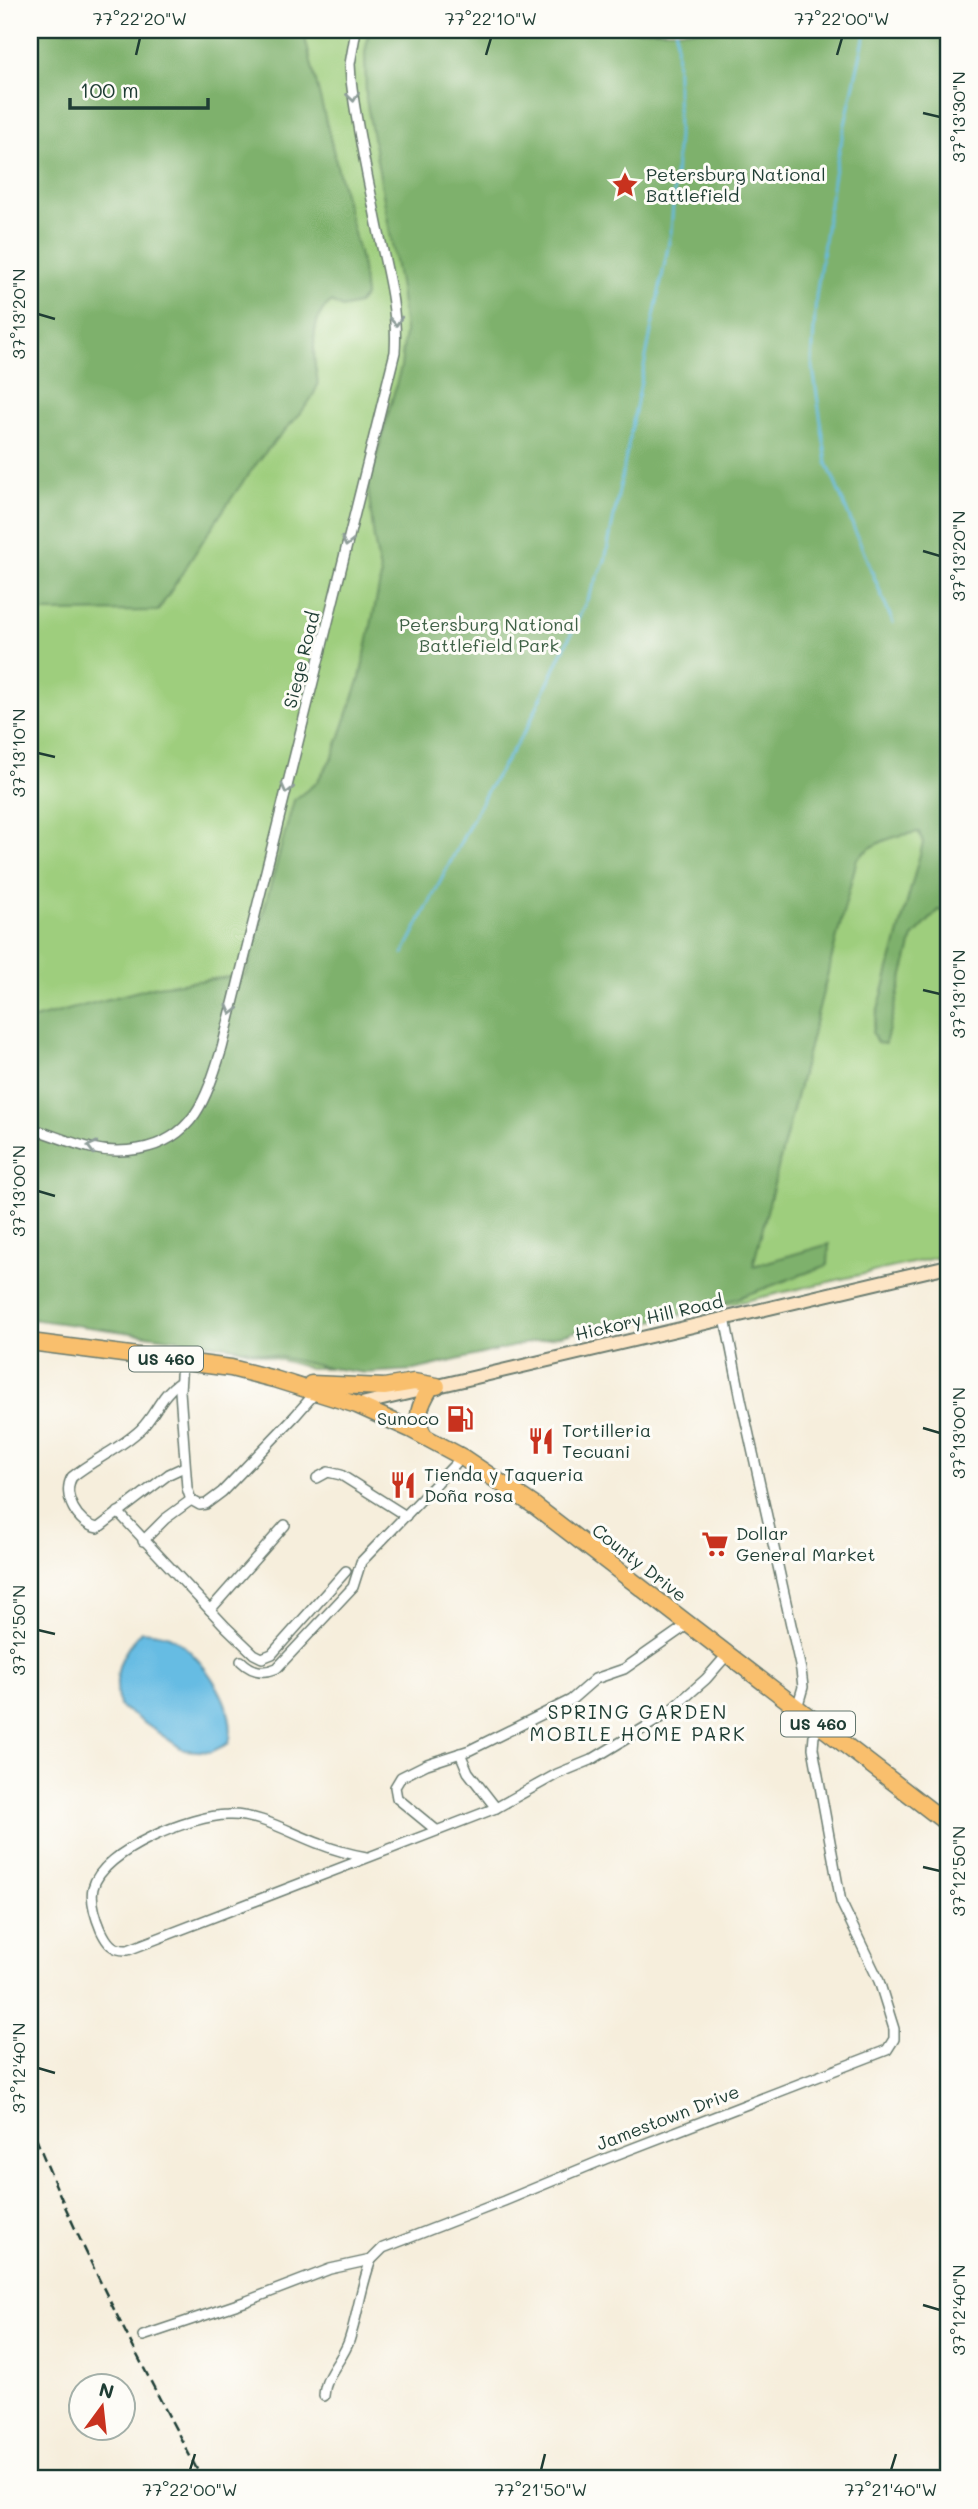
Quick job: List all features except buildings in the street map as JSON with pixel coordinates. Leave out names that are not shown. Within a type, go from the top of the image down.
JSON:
[{"type":"highway","name":"County Drive","points":[[30,1342],[231,1368],[357,1405],[424,1436],[462,1457],[535,1506],[948,1824]]},
{"type":"highway","points":[[289,1384],[384,1387],[414,1382],[433,1387],[418,1414],[420,1430],[424,1436]]},
{"type":"street","name":"Siege Road","points":[[30,1128],[91,1148],[118,1152],[161,1143],[181,1130],[201,1105],[209,1090],[222,1048],[394,352],[396,317],[393,295],[366,174],[351,80],[350,64],[356,30]]},
{"type":"street","name":"Hickory Hill Road","points":[[357,1405],[948,1266]]},
{"type":"street","points":[[725,1318],[801,1670],[803,1687],[797,1709]]},
{"type":"street","points":[[182,1361],[180,1382],[184,1467],[191,1500],[200,1505],[206,1504],[222,1492],[316,1392]]},
{"type":"street","points":[[180,1382],[167,1392],[143,1427],[128,1440],[75,1474],[69,1482],[68,1492],[76,1511],[90,1526],[98,1528],[169,1474],[184,1467]]},
{"type":"street","points":[[242,1661],[255,1671],[277,1668],[353,1587],[361,1562],[462,1457]]},
{"type":"street","points":[[317,1478],[328,1472],[335,1472],[406,1517]]},
{"type":"street","points":[[143,1541],[165,1519],[191,1500]]},
{"type":"street","points":[[118,1513],[254,1654],[267,1657],[346,1571]]},
{"type":"street","points":[[210,1610],[285,1525]]},
{"type":"street","points":[[436,1830],[397,1798],[395,1787],[401,1777],[460,1753],[571,1700],[595,1679],[624,1669],[687,1625]]},
{"type":"street","points":[[366,1857],[319,1844],[255,1818],[213,1816],[198,1819],[147,1839],[120,1854],[95,1881],[92,1898],[106,1940],[115,1949],[128,1951],[496,1808],[557,1774],[591,1760],[664,1716],[706,1679],[727,1655]]},
{"type":"street","name":"Jamestown Drive","points":[[143,2336],[247,2301],[330,2269],[371,2260],[383,2248],[504,2202],[605,2158],[880,2054],[891,2045],[894,2029],[880,1981],[841,1902],[813,1748],[814,1736],[820,1726]]},
{"type":"street","points":[[460,1753],[468,1772],[496,1808]]},
{"type":"street","points":[[324,2396],[327,2379],[339,2363],[349,2341],[371,2260]]},
{"type":"green space","name":"Petersburg National Battlefield Park","points":[[30,30],[948,30],[948,1255],[705,1310],[785,1280],[407,1368],[310,1368],[226,1345],[30,1317]]},
{"type":"green space","points":[[30,30],[303,30],[362,265],[365,296],[358,304],[342,308],[331,302],[320,314],[317,322],[314,349],[318,384],[313,396],[236,492],[158,611],[43,612],[30,609]]},
{"type":"green space","name":"Petersburg National Battlefield Park","points":[[369,30],[948,30],[948,913],[939,910],[913,937],[885,1044],[877,1043],[872,1032],[923,843],[919,832],[901,835],[885,840],[857,859],[753,1266],[829,1244],[828,1265],[705,1310],[648,1322],[603,1325],[415,1370],[365,1373],[324,1367],[240,1348],[30,1319],[30,1020],[157,986],[246,975],[294,800],[316,783],[333,756],[360,678],[381,577],[368,487],[401,367],[405,331],[366,99],[365,53]]},
{"type":"water","points":[[141,1631],[162,1633],[173,1638],[206,1670],[216,1684],[229,1714],[229,1743],[211,1752],[184,1750],[119,1706],[119,1666],[127,1649]]},
{"type":"waterway","points":[[403,954],[487,791],[528,726],[605,561],[671,232],[678,135],[676,30]]},
{"type":"waterway","points":[[866,30],[834,174],[816,297],[812,361],[827,463],[893,623]]},
{"type":"railway","points":[[30,2123],[89,2259],[202,2479]]},
{"type":"place","name":"Petersburg National Battlefield","points":[[625,185]]},
{"type":"place","name":"Sunoco","points":[[460,1419]]},
{"type":"place","name":"Tortilleria Tecuani","points":[[541,1441]]},
{"type":"place","name":"Tienda y Taqueria Doña rosa","points":[[403,1485]]},
{"type":"place","name":"Dollar General Market","points":[[715,1544]]},
{"type":"district","name":"SPRING GARDEN MOBILE HOME PARK","points":[[638,1723]]}]
